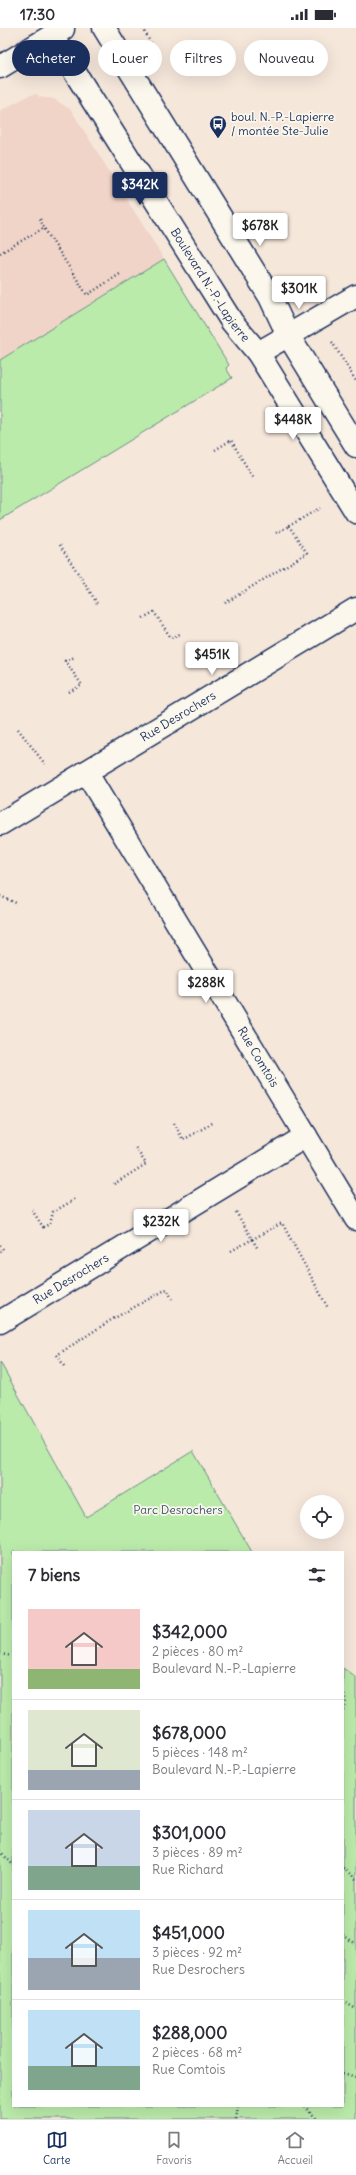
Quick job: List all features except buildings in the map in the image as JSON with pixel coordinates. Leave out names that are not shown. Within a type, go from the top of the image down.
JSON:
[{"type":"street","points":[[104,28],[270,297],[288,335],[356,446]]},
{"type":"street","points":[[0,67],[58,32]]},
{"type":"street","name":"Boulevard N.-P.-Lapierre","points":[[58,32],[232,322],[258,353],[356,512]]},
{"type":"street","points":[[258,353],[356,296]]},
{"type":"street","name":"Rue Desrochers","points":[[0,824],[356,608]]},
{"type":"street","name":"Rue Comtois","points":[[86,772],[356,1219]]},
{"type":"street","name":"Rue Desrochers","points":[[0,1322],[306,1136]]},
{"type":"path","points":[[40,219],[44,228],[87,295],[120,274]]},
{"type":"path","points":[[0,253],[44,228]]},
{"type":"path","points":[[338,352],[356,381]]},
{"type":"path","points":[[215,450],[231,440],[253,478]]},
{"type":"path","points":[[276,533],[322,507]]},
{"type":"path","points":[[225,603],[307,553],[289,526]]},
{"type":"path","points":[[60,545],[97,603]]},
{"type":"path","points":[[143,618],[154,612],[171,638],[182,633]]},
{"type":"path","points":[[69,692],[82,685],[65,661],[75,657]]},
{"type":"path","points":[[18,730],[46,766]]},
{"type":"path","points":[[0,896],[16,903]]},
{"type":"path","points":[[174,1123],[183,1140],[214,1122]]},
{"type":"path","points":[[114,1184],[146,1164],[135,1148]]},
{"type":"path","points":[[32,1210],[43,1227],[50,1224],[53,1212],[77,1198]]},
{"type":"path","points":[[234,1209],[258,1249]]},
{"type":"path","points":[[231,1251],[251,1238],[282,1223],[328,1308]]},
{"type":"path","points":[[0,1245],[3,1249],[0,1251]]},
{"type":"path","points":[[64,1366],[57,1355],[111,1320],[166,1289],[172,1299]]},
{"type":"path","points":[[0,1654],[12,1656]]},
{"type":"path","points":[[344,1694],[346,1701],[344,1707]]},
{"type":"path","points":[[0,1851],[12,1864]]},
{"type":"path","points":[[344,1869],[356,1878]]},
{"type":"path","points":[[344,1936],[356,1944]]},
{"type":"path","points":[[344,2001],[356,2009]]},
{"type":"path","points":[[344,2074],[356,2078]]},
{"type":"path","points":[[236,2119],[238,2107]]},
{"type":"path","points":[[305,2107],[317,2119]]},
{"type":"shaded area","points":[[38,94],[39,97],[54,99],[71,110],[164,259],[0,360],[0,111],[30,95]]},
{"type":"green space","points":[[164,259],[229,365],[226,368],[232,378],[0,520],[0,360]]},
{"type":"green space","name":"Parc Desrochers","points":[[0,1362],[86,1517],[193,1451],[251,1551],[12,1551],[12,2107],[344,2107],[344,1669],[356,1678],[356,2119],[0,2119]]},
{"type":"place","name":"boul. N.-P.-Lapierre / montée Ste-Julie","points":[[218,139]]}]
